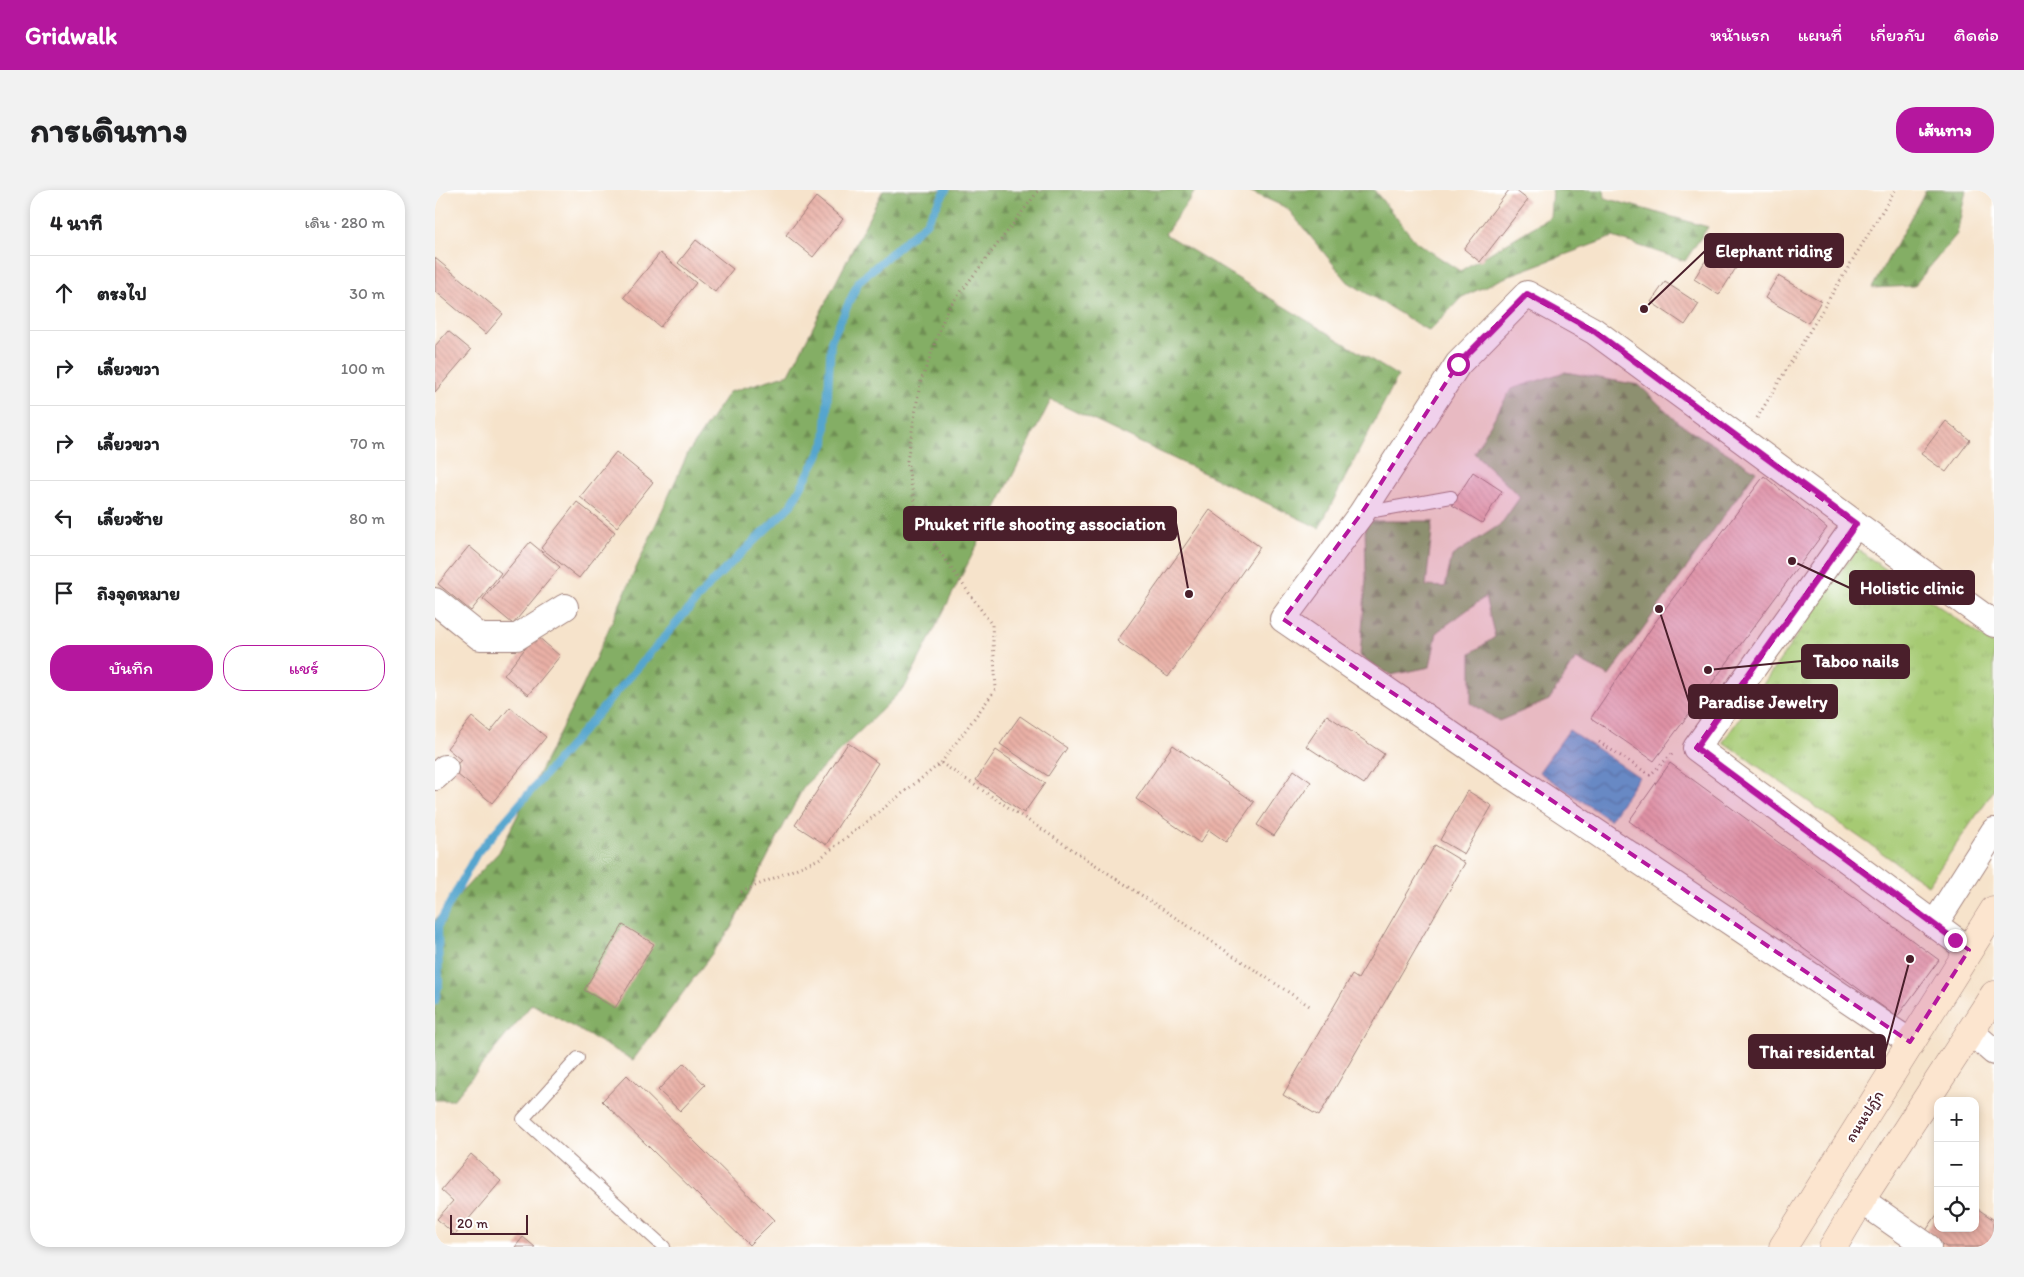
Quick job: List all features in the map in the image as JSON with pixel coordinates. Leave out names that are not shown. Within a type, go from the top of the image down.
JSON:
[{"type":"main road","name":"ถนนปฏัก","points":[[1783,1247],[1994,910]]},
{"type":"main road","points":[[1833,1247],[1861,1200],[1994,995]]},
{"type":"street","points":[[1910,1042],[1472,749],[1283,619],[1361,514],[1458,364],[1527,294],[1594,331],[1994,624]]},
{"type":"street","points":[[1856,524],[1696,748],[1969,950]]},
{"type":"street","points":[[435,601],[479,637],[517,638],[565,607]]},
{"type":"street","points":[[1934,925],[1994,831]]},
{"type":"street","points":[[1971,1032],[1994,1052]]},
{"type":"street","points":[[1861,1200],[1928,1247]]},
{"type":"lane","points":[[1361,514],[1451,496]]},
{"type":"lane","points":[[578,1058],[523,1119],[664,1247]]},
{"type":"path","points":[[741,892],[819,859],[941,763],[996,689],[992,625],[918,522],[907,461],[920,384],[947,310],[1039,190]]},
{"type":"path","points":[[1743,440],[1895,190]]},
{"type":"path","points":[[1599,742],[1650,775],[1675,750],[1696,748]]},
{"type":"path","points":[[941,763],[1311,1007]]},
{"type":"highlighted area","points":[[1527,294],[1594,331],[1856,524],[1696,748],[1969,950],[1910,1042],[1283,619],[1361,514],[1458,364]]},
{"type":"green space","points":[[883,190],[1196,190],[1165,234],[1398,376],[1319,528],[1051,400],[905,687],[804,786],[731,928],[633,1060],[532,1004],[453,1100],[435,1100],[435,920],[499,852],[582,688],[688,453],[729,392],[789,374]]},
{"type":"green space","points":[[1247,190],[1374,190],[1416,242],[1460,271],[1550,217],[1552,190],[1604,190],[1605,198],[1708,227],[1685,261],[1613,237],[1513,274],[1462,297],[1429,331],[1348,282],[1287,208]]},
{"type":"green space","points":[[1926,190],[1966,190],[1957,234],[1914,286],[1872,288]]},
{"type":"green space","points":[[1565,372],[1639,385],[1679,423],[1756,471],[1609,676],[1576,659],[1549,700],[1499,721],[1471,703],[1471,653],[1495,637],[1485,597],[1437,632],[1430,667],[1391,675],[1360,656],[1366,579],[1365,521],[1433,521],[1426,586],[1445,587],[1452,556],[1501,524],[1520,497],[1474,453],[1511,389]]},
{"type":"green space","points":[[1857,549],[1994,645],[1994,790],[1928,885],[1723,742]]},
{"type":"water","points":[[1569,730],[1639,777],[1610,820],[1539,772]]},
{"type":"building","points":[[1509,190],[1515,190],[1528,200],[1480,262],[1464,249]]},
{"type":"building","points":[[816,197],[843,219],[813,257],[786,235]]},
{"type":"building","points":[[696,240],[733,269],[715,292],[678,263]]},
{"type":"building","points":[[1714,247],[1739,263],[1719,295],[1694,279]]},
{"type":"building","points":[[660,253],[696,283],[660,327],[624,297]]},
{"type":"building","points":[[435,258],[503,314],[486,334],[435,291]]},
{"type":"building","points":[[1778,276],[1821,301],[1808,323],[1765,298]]},
{"type":"building","points":[[1665,282],[1699,304],[1685,325],[1651,302]]},
{"type":"building","points":[[448,331],[471,350],[435,392],[435,346]]},
{"type":"building","points":[[1946,421],[1970,440],[1946,472],[1921,454]]},
{"type":"building","points":[[616,452],[653,482],[617,527],[580,497]]},
{"type":"building","points":[[1473,472],[1502,491],[1482,523],[1452,505]]},
{"type":"building","points":[[1764,476],[1827,528],[1654,761],[1591,718],[1656,621]]},
{"type":"building","points":[[577,502],[615,532],[579,578],[541,548]]},
{"type":"building","points":[[1210,510],[1260,547],[1168,677],[1117,641]]},
{"type":"building","points":[[530,542],[560,567],[513,624],[483,599]]},
{"type":"building","points":[[469,546],[501,573],[471,611],[438,584]]},
{"type":"building","points":[[536,635],[560,656],[528,695],[504,675]]},
{"type":"building","points":[[510,707],[546,737],[492,803],[452,770],[461,760],[447,748],[472,717],[490,732]]},
{"type":"building","points":[[1327,715],[1384,754],[1364,784],[1306,746]]},
{"type":"building","points":[[1020,716],[1067,748],[1048,776],[1000,744]]},
{"type":"building","points":[[848,743],[878,763],[826,845],[795,825]]},
{"type":"building","points":[[1173,745],[1254,802],[1226,842],[1209,830],[1200,843],[1136,799]]},
{"type":"building","points":[[996,750],[1045,783],[1024,813],[976,780]]},
{"type":"building","points":[[1670,763],[1939,960],[1897,1017],[1629,821]]},
{"type":"building","points":[[1294,770],[1311,782],[1274,836],[1257,825]]},
{"type":"building","points":[[1468,791],[1492,806],[1464,854],[1440,840]]},
{"type":"building","points":[[1435,845],[1465,863],[1319,1116],[1283,1095],[1352,975],[1358,979]]},
{"type":"building","points":[[623,925],[654,944],[615,1008],[584,990]]},
{"type":"building","points":[[684,1063],[705,1085],[680,1111],[658,1090]]},
{"type":"building","points":[[627,1075],[774,1220],[749,1245],[602,1101]]},
{"type":"building","points":[[471,1154],[501,1181],[455,1235],[437,1219],[453,1201],[441,1190]]},
{"type":"building","points":[[1979,1210],[1994,1220],[1994,1247],[1946,1247],[1925,1232],[1934,1219],[1934,1232],[1979,1232]]},
{"type":"building","points":[[523,1237],[535,1247],[515,1247]]},
{"type":"waterway","points":[[435,1001],[439,983],[438,925],[477,853],[713,581],[791,505],[825,443],[831,341],[859,281],[926,223],[946,190]]},
{"type":"place","name":"Elephant riding","points":[[1644,309]]},
{"type":"place","name":"Holistic clinic","points":[[1792,561]]},
{"type":"place","name":"Phuket rifle shooting association","points":[[1189,594]]},
{"type":"place","name":"Paradise Jewelry","points":[[1659,609]]},
{"type":"place","name":"Taboo nails","points":[[1708,670]]},
{"type":"place","name":"Thai residental","points":[[1910,959]]},
{"type":"route","points":[[1458,364],[1527,294],[1594,331],[1856,524],[1696,748],[1955,940]]}]
